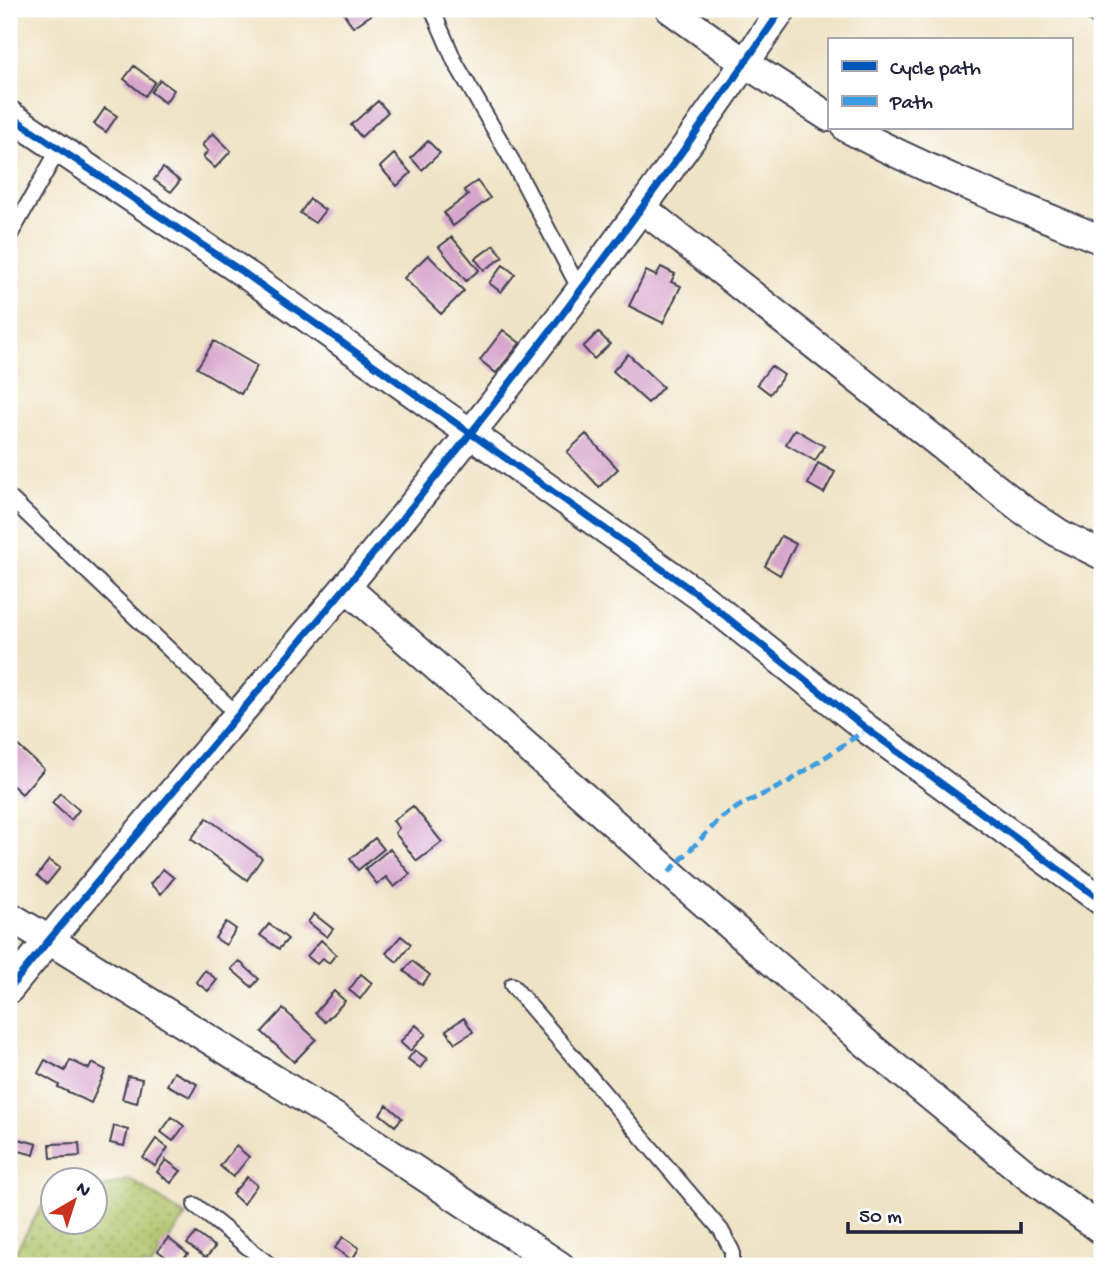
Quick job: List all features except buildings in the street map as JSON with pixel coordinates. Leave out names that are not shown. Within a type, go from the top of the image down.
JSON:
[{"type":"street","points":[[670,9],[745,64],[828,116]]},
{"type":"street","points":[[9,989],[239,716],[471,433],[642,208],[782,9]]},
{"type":"street","points":[[9,115],[247,275],[700,596],[867,729],[1102,901]]},
{"type":"street","points":[[851,130],[945,176],[1102,240]]},
{"type":"street","points":[[642,208],[1022,509],[1060,534],[1102,555]]},
{"type":"street","points":[[346,587],[867,1044],[1028,1176],[1102,1230]]},
{"type":"street","points":[[9,916],[336,1118],[560,1266]]},
{"type":"lane","points":[[432,9],[455,62],[511,159],[580,290]]},
{"type":"lane","points":[[9,237],[60,149]]},
{"type":"lane","points":[[9,497],[239,716]]},
{"type":"lane","points":[[512,985],[721,1230],[732,1251],[732,1266]]},
{"type":"lane","points":[[195,1205],[271,1266]]},
{"type":"green space","points":[[130,1179],[186,1216],[151,1266],[9,1266],[38,1212],[38,1236],[108,1236],[108,1186]]},
{"type":"marked path","points":[[669,872],[721,818],[741,805],[787,783],[867,729]]},
{"type":"cycle path","points":[[9,989],[470,434],[630,224],[782,9]]},
{"type":"cycle path","points":[[9,115],[247,275],[700,596],[867,729],[1102,901]]}]
